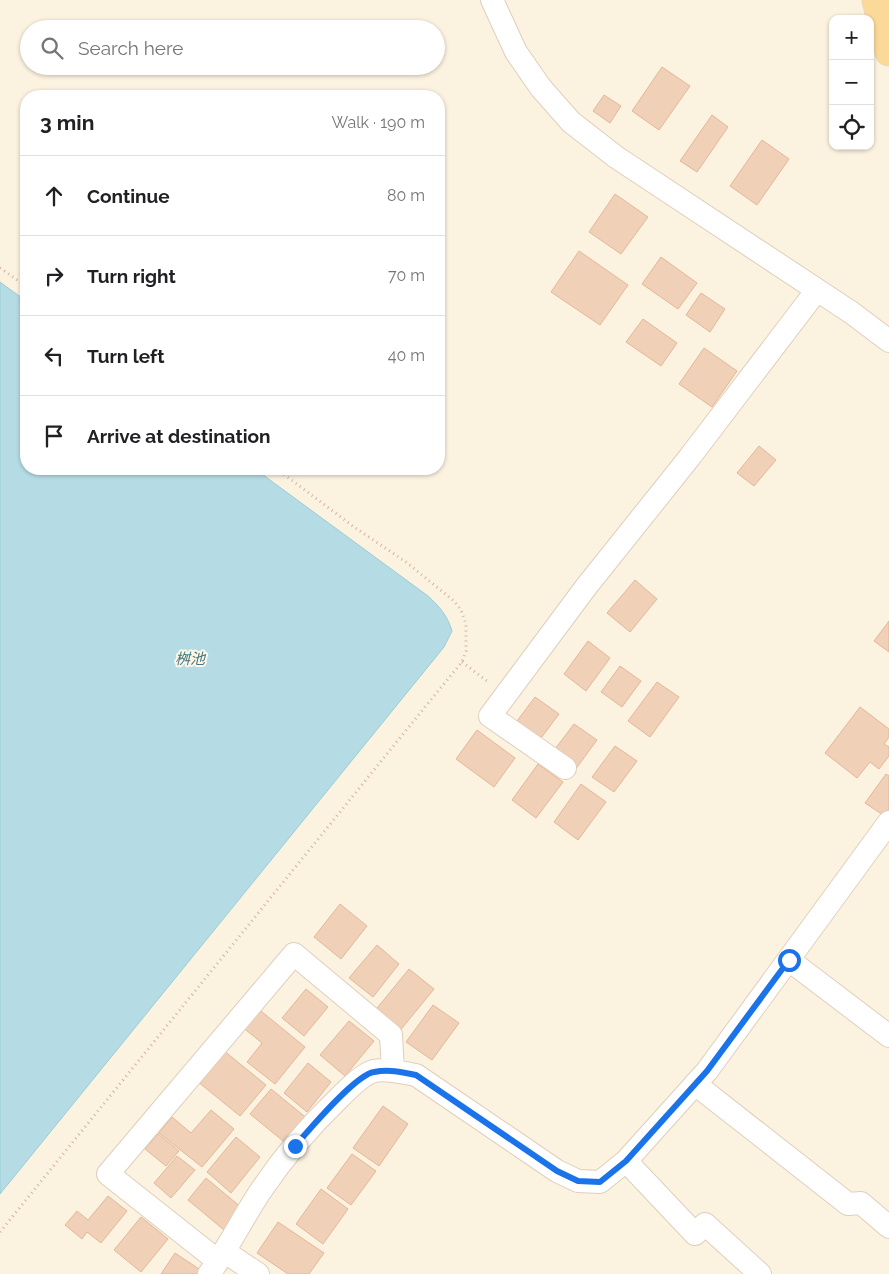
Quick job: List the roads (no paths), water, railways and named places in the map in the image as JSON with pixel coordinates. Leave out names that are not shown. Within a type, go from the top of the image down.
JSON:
[{"type":"main road","points":[[876,0],[889,52]]},
{"type":"street","points":[[492,0],[516,52],[541,88],[571,122],[616,157],[852,313],[889,341]]},
{"type":"street","points":[[565,768],[490,716],[586,587],[689,458],[817,290]]},
{"type":"street","points":[[218,1262],[262,1190],[295,1146],[319,1118],[350,1087],[372,1072],[394,1071],[416,1075],[557,1171],[578,1181],[600,1182],[626,1161],[707,1071],[889,822]]},
{"type":"street","points":[[258,1274],[218,1262],[108,1174],[294,954],[391,1035],[394,1071]]},
{"type":"street","points":[[789,960],[889,1036]]},
{"type":"street","points":[[695,1084],[848,1204],[861,1203],[889,1227]]},
{"type":"street","points":[[626,1161],[695,1234],[705,1224],[760,1274]]},
{"type":"water","name":"桝池","points":[[0,282],[20,297],[20,475],[263,475],[428,596],[443,612],[452,631],[444,647],[0,1194]]}]
